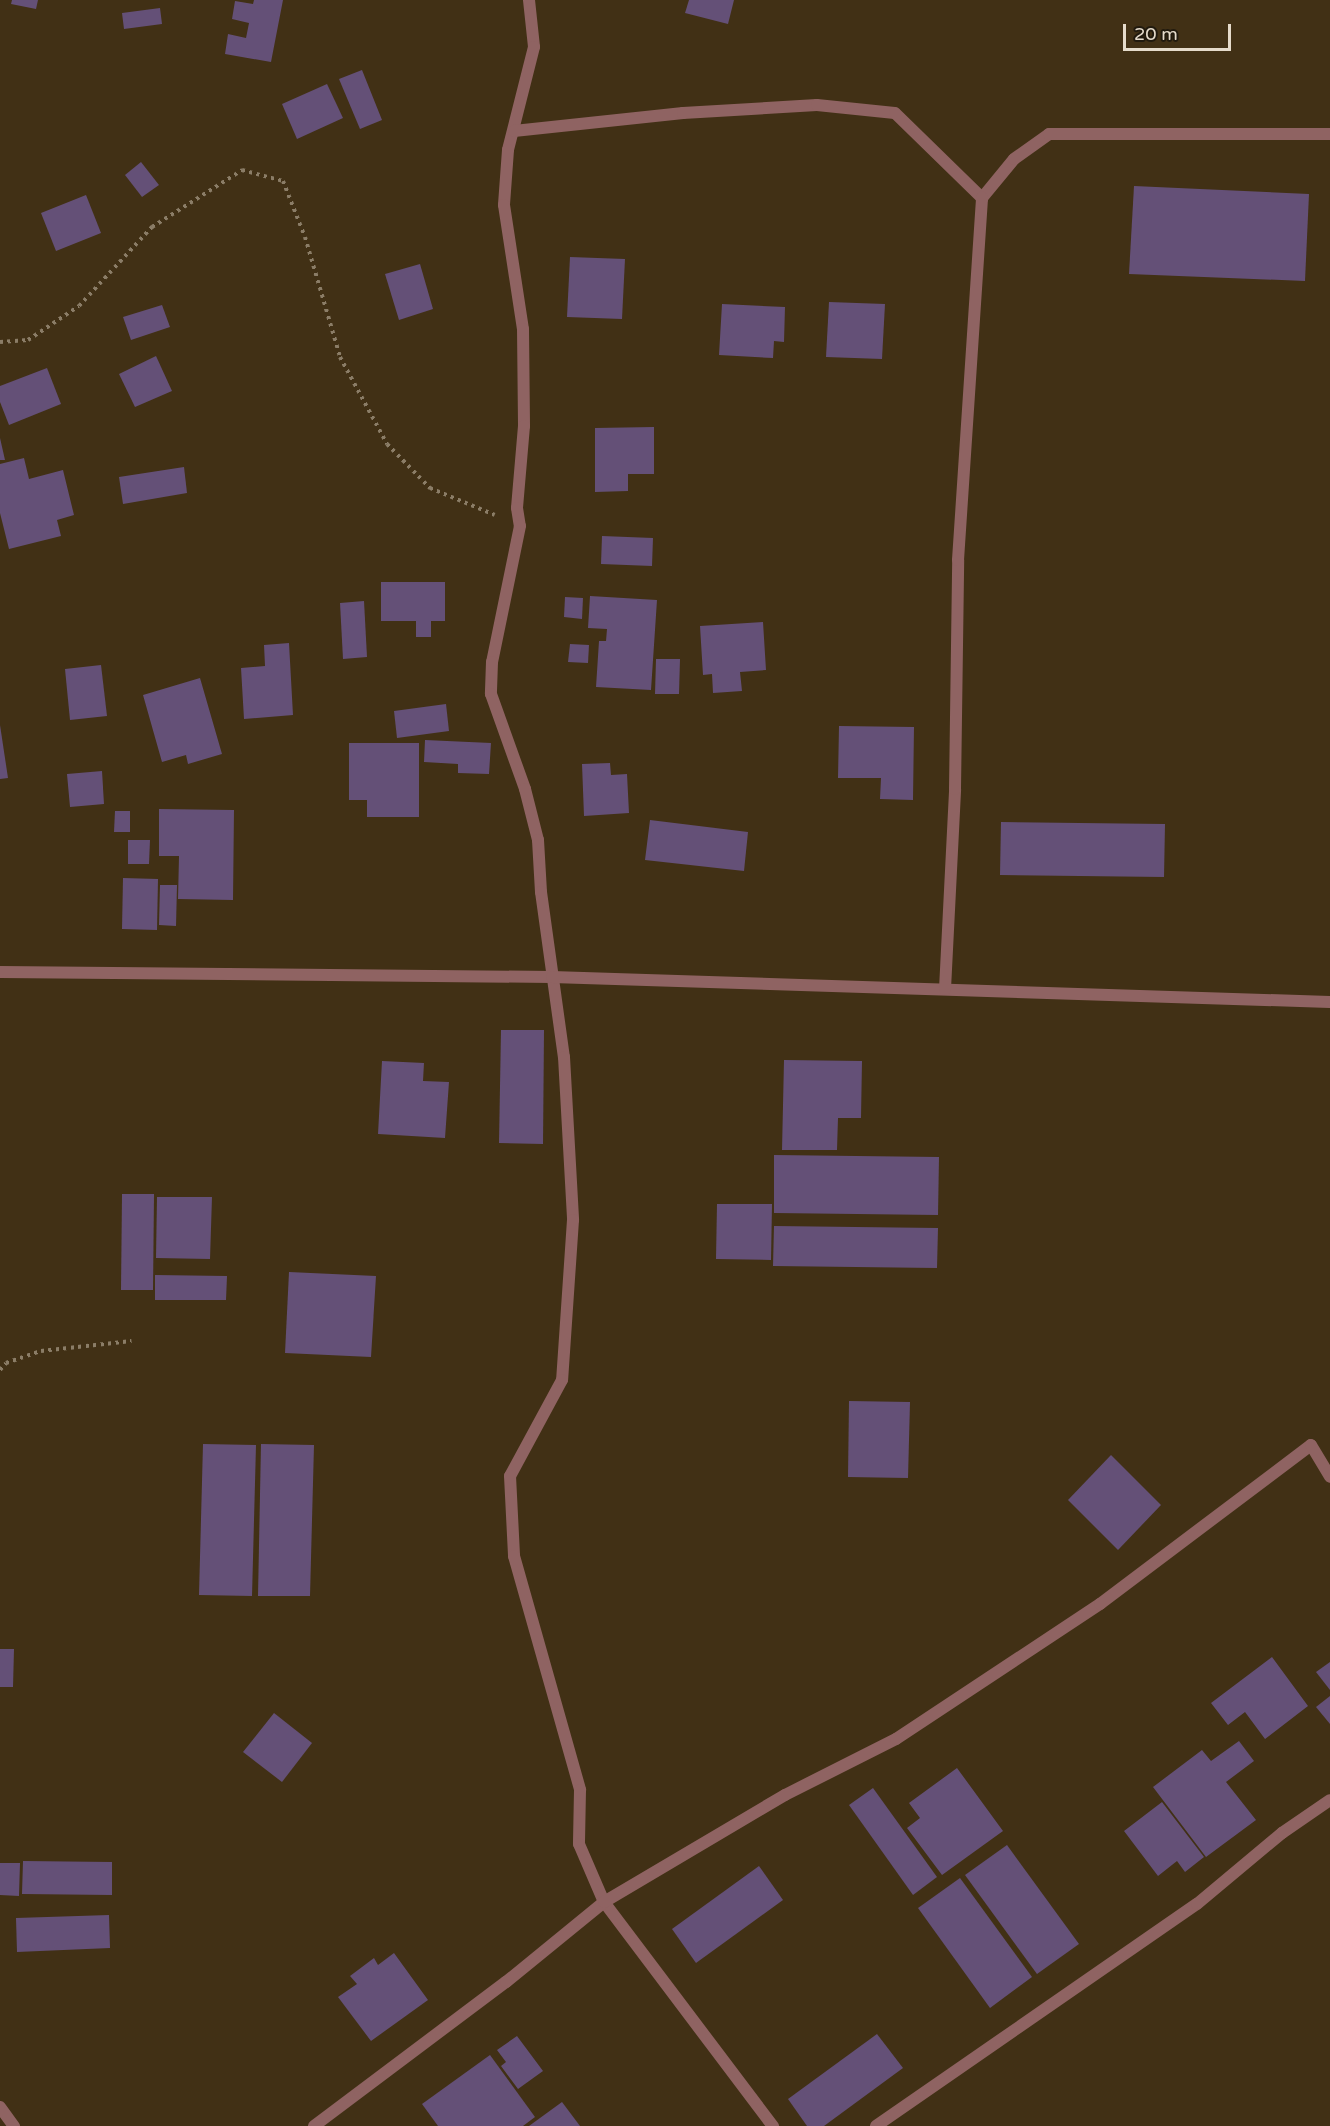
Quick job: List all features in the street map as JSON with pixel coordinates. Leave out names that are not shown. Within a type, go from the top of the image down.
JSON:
[{"type":"street","points":[[529,0],[534,47],[508,150],[504,205],[523,329],[524,426],[517,508],[520,525],[492,662],[491,694],[525,789],[538,840],[552,977],[564,1057],[573,1220],[567,1264],[568,1326],[562,1380],[510,1476],[514,1556],[580,1790],[579,1844],[604,1902],[773,2126]]},
{"type":"street","points":[[513,131],[683,113],[817,105],[895,113],[982,198]]},
{"type":"street","points":[[945,989],[955,789],[958,560],[982,198],[1014,159],[1049,134],[1330,134]]},
{"type":"street","points":[[0,972],[552,977],[1330,1002]]},
{"type":"street","points":[[314,2126],[506,1982],[604,1902],[785,1796],[896,1739],[1100,1604],[1311,1445],[1330,1477]]},
{"type":"street","points":[[876,2126],[1197,1904],[1282,1833],[1330,1800]]},
{"type":"street","points":[[0,2107],[14,2126]]},
{"type":"path","points":[[0,342],[28,340],[79,306],[152,227],[242,170],[283,181],[305,237],[340,357],[387,444],[430,488],[520,525]]},
{"type":"path","points":[[0,1370],[6,1363],[41,1351],[131,1341]]},
{"type":"building","points":[[12,0],[38,0],[36,9],[11,4]]},
{"type":"building","points":[[254,0],[283,0],[271,62],[225,54],[228,34],[246,38],[249,23],[232,19],[235,1],[253,4]]},
{"type":"building","points":[[689,0],[734,0],[728,24],[685,13]]},
{"type":"building","points":[[160,8],[162,24],[124,29],[122,13]]},
{"type":"building","points":[[362,70],[382,120],[360,129],[339,79]]},
{"type":"building","points":[[327,84],[343,118],[297,139],[282,104]]},
{"type":"building","points":[[141,162],[159,185],[142,197],[125,175]]},
{"type":"building","points":[[1134,186],[1309,194],[1305,281],[1129,274]]},
{"type":"building","points":[[86,195],[101,233],[56,251],[41,213]]},
{"type":"building","points":[[570,257],[625,259],[622,319],[567,317]]},
{"type":"building","points":[[420,264],[433,309],[399,320],[385,274]]},
{"type":"building","points":[[829,302],[885,304],[882,359],[826,357]]},
{"type":"building","points":[[722,304],[785,307],[784,342],[774,341],[773,358],[719,355]]},
{"type":"building","points":[[162,305],[170,327],[131,340],[123,317]]},
{"type":"building","points":[[156,356],[172,391],[135,407],[119,374]]},
{"type":"building","points":[[47,368],[61,404],[9,425],[0,402],[0,386]]},
{"type":"building","points":[[654,427],[654,474],[628,474],[628,491],[595,492],[595,428]]},
{"type":"building","points":[[0,438],[5,460],[0,460]]},
{"type":"building","points":[[24,458],[29,479],[63,470],[74,515],[57,520],[61,536],[9,549],[0,513],[0,464]]},
{"type":"building","points":[[184,467],[187,493],[123,504],[119,477]]},
{"type":"building","points":[[602,536],[653,538],[652,566],[601,564]]},
{"type":"building","points":[[381,582],[445,582],[445,621],[431,621],[431,637],[416,637],[416,621],[381,621]]},
{"type":"building","points":[[590,596],[657,600],[651,690],[596,687],[599,641],[606,641],[607,629],[588,628]]},
{"type":"building","points":[[565,597],[583,598],[582,619],[564,617]]},
{"type":"building","points":[[364,601],[367,657],[343,659],[340,603]]},
{"type":"building","points":[[763,622],[766,670],[740,672],[742,691],[713,693],[712,674],[703,675],[700,626]]},
{"type":"building","points":[[289,643],[293,715],[244,719],[241,668],[265,666],[264,645]]},
{"type":"building","points":[[570,644],[589,645],[588,663],[568,662]]},
{"type":"building","points":[[656,659],[680,659],[679,694],[655,694]]},
{"type":"building","points":[[101,665],[107,716],[70,720],[65,669]]},
{"type":"building","points":[[200,678],[222,754],[188,764],[186,755],[162,762],[143,695]]},
{"type":"building","points":[[446,704],[449,731],[397,738],[394,711]]},
{"type":"building","points":[[0,725],[8,778],[0,779]]},
{"type":"building","points":[[839,726],[914,727],[913,800],[880,799],[881,778],[838,778]]},
{"type":"building","points":[[425,740],[491,743],[489,774],[458,773],[458,764],[424,762]]},
{"type":"building","points":[[349,743],[419,743],[419,817],[367,817],[367,800],[349,800]]},
{"type":"building","points":[[610,763],[611,775],[627,774],[629,813],[584,816],[582,764]]},
{"type":"building","points":[[102,771],[104,804],[70,807],[67,774]]},
{"type":"building","points":[[159,809],[234,810],[233,900],[178,899],[179,856],[159,856]]},
{"type":"building","points":[[115,811],[130,811],[130,832],[114,832]]},
{"type":"building","points":[[650,820],[748,832],[744,871],[645,860]]},
{"type":"building","points":[[1001,822],[1165,824],[1164,877],[1000,875]]},
{"type":"building","points":[[128,840],[150,840],[149,864],[128,864]]},
{"type":"building","points":[[123,878],[158,879],[157,930],[122,929]]},
{"type":"building","points":[[160,885],[177,885],[176,926],[159,925]]},
{"type":"building","points":[[501,1030],[544,1030],[543,1144],[499,1143]]},
{"type":"building","points":[[784,1060],[862,1061],[861,1118],[838,1118],[837,1150],[782,1150]]},
{"type":"building","points":[[382,1061],[424,1063],[423,1081],[449,1082],[445,1138],[378,1134]]},
{"type":"building","points":[[774,1155],[939,1157],[938,1215],[774,1213]]},
{"type":"building","points":[[122,1194],[154,1194],[153,1290],[121,1290]]},
{"type":"building","points":[[157,1197],[212,1197],[210,1259],[156,1258]]},
{"type":"building","points":[[717,1204],[772,1204],[771,1260],[716,1259]]},
{"type":"building","points":[[774,1226],[938,1228],[937,1268],[773,1266]]},
{"type":"building","points":[[289,1272],[376,1276],[371,1357],[285,1353]]},
{"type":"building","points":[[155,1275],[227,1276],[226,1300],[155,1300]]},
{"type":"building","points":[[849,1401],[910,1402],[908,1478],[848,1477]]},
{"type":"building","points":[[203,1444],[256,1445],[252,1596],[199,1595]]},
{"type":"building","points":[[261,1444],[314,1445],[310,1596],[258,1596]]},
{"type":"building","points":[[1111,1455],[1161,1505],[1118,1550],[1068,1500]]},
{"type":"building","points":[[0,1649],[14,1649],[13,1687],[0,1687]]},
{"type":"building","points":[[1272,1657],[1308,1706],[1265,1739],[1245,1712],[1228,1725],[1211,1703]]},
{"type":"building","points":[[1330,1662],[1330,1690],[1316,1672]]},
{"type":"building","points":[[1330,1696],[1330,1724],[1316,1707]]},
{"type":"building","points":[[274,1713],[312,1743],[282,1782],[243,1752]]},
{"type":"building","points":[[1239,1741],[1254,1761],[1226,1782],[1256,1820],[1206,1857],[1153,1787],[1202,1750],[1211,1761]]},
{"type":"building","points":[[957,1768],[1003,1831],[942,1875],[907,1828],[920,1818],[909,1803]]},
{"type":"building","points":[[873,1788],[937,1877],[913,1895],[849,1805]]},
{"type":"building","points":[[1162,1802],[1204,1857],[1185,1872],[1177,1861],[1158,1876],[1124,1831]]},
{"type":"building","points":[[1007,1845],[1079,1944],[1037,1974],[965,1875]]},
{"type":"building","points":[[23,1861],[112,1862],[112,1895],[22,1894]]},
{"type":"building","points":[[0,1863],[20,1863],[19,1896],[0,1895]]},
{"type":"building","points":[[759,1866],[783,1900],[696,1963],[672,1929]]},
{"type":"building","points":[[960,1878],[1032,1977],[990,2008],[918,1908]]},
{"type":"building","points":[[109,1915],[110,1948],[17,1952],[16,1918]]},
{"type":"building","points":[[394,1953],[428,2000],[371,2041],[338,1997],[357,1984],[350,1976],[374,1958],[378,1965]]},
{"type":"building","points":[[877,2034],[903,2068],[824,2126],[807,2126],[788,2099]]},
{"type":"building","points":[[517,2036],[543,2071],[518,2089],[501,2066],[506,2062],[497,2050]]},
{"type":"building","points":[[490,2055],[535,2117],[523,2126],[438,2126],[422,2104]]},
{"type":"building","points":[[562,2102],[580,2126],[529,2126]]}]
